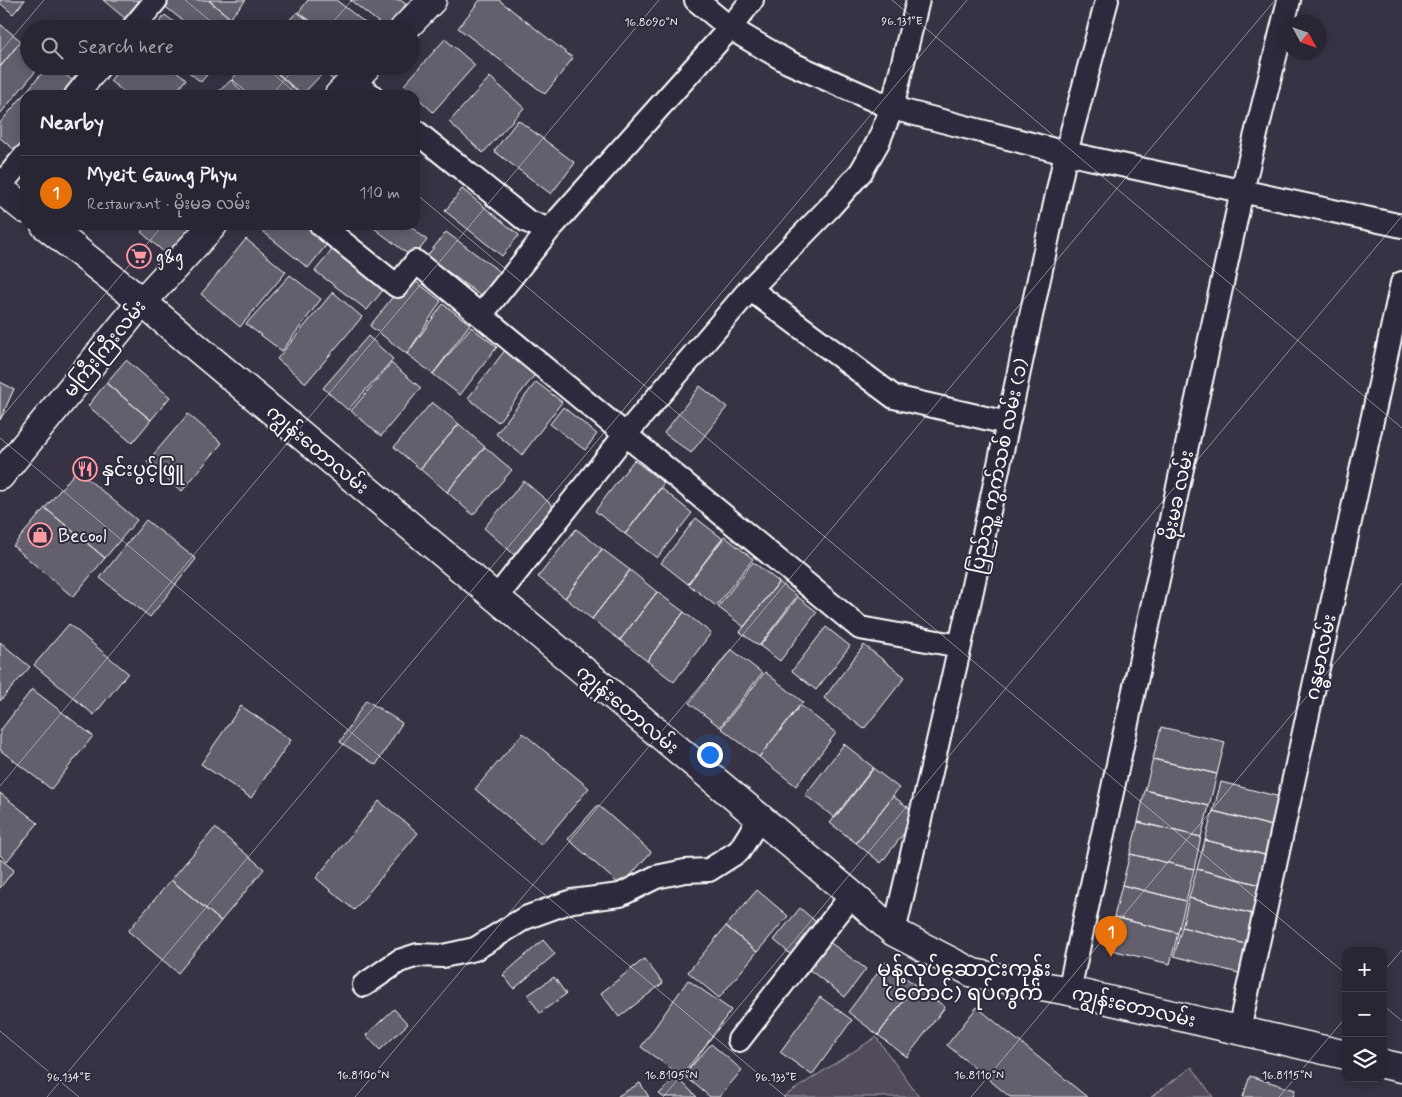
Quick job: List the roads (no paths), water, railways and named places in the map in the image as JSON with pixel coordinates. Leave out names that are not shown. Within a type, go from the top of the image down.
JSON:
[{"type":"street","points":[[139,20],[156,0]]},
{"type":"street","points":[[413,20],[432,0]]},
{"type":"street","points":[[696,0],[730,28],[788,62],[892,108],[1066,153],[1402,226]]},
{"type":"street","points":[[481,315],[549,230],[730,28],[752,0]]},
{"type":"street","points":[[496,598],[625,435],[750,289],[830,208],[861,172],[878,142],[892,108],[918,0]]},
{"type":"street","name":"ပြည်သူ့ ကွက်သစ် လမ်း (၁)","points":[[894,932],[960,646],[1066,153],[1107,0]]},
{"type":"street","name":"မိုးမခ လမ်း","points":[[1069,991],[1242,191],[1289,0]]},
{"type":"street","points":[[80,90],[93,75]]},
{"type":"street","points":[[420,135],[527,221],[549,230]]},
{"type":"street","points":[[20,162],[0,188],[20,205]]},
{"type":"street","name":"ကျွန်းတောလမ်း","points":[[51,230],[142,302],[894,932],[973,973],[1069,991],[1342,1054]]},
{"type":"street","name":"မကြီးကြီးလမ်း","points":[[0,476],[142,302],[208,230]]},
{"type":"street","points":[[327,230],[397,286],[416,262],[860,628],[960,646]]},
{"type":"street","name":"ဂန္ဓမာလမ်း","points":[[1239,1030],[1402,283]]},
{"type":"street","points":[[750,289],[894,398],[1007,423]]},
{"type":"street","points":[[364,985],[399,961],[418,955],[443,956],[476,949],[525,918],[572,901],[620,895],[656,877],[685,871],[709,870],[739,851],[760,819]]},
{"type":"street","points":[[739,1040],[852,895]]},
{"type":"street","points":[[1387,1065],[1402,1068]]},
{"type":"place","name":"g&g","points":[[139,256]]},
{"type":"place","name":"နှင်းပွင့်ဖြူ","points":[[85,469]]},
{"type":"place","name":"Becool","points":[[40,535]]},
{"type":"place","name":"Myeit Gaung Phyu","points":[[1111,957]]},
{"type":"district","name":"မုန့်လုပ်ဆောင်းကုန်း (တောင်) ရပ်ကွက်","points":[[964,981]]}]
